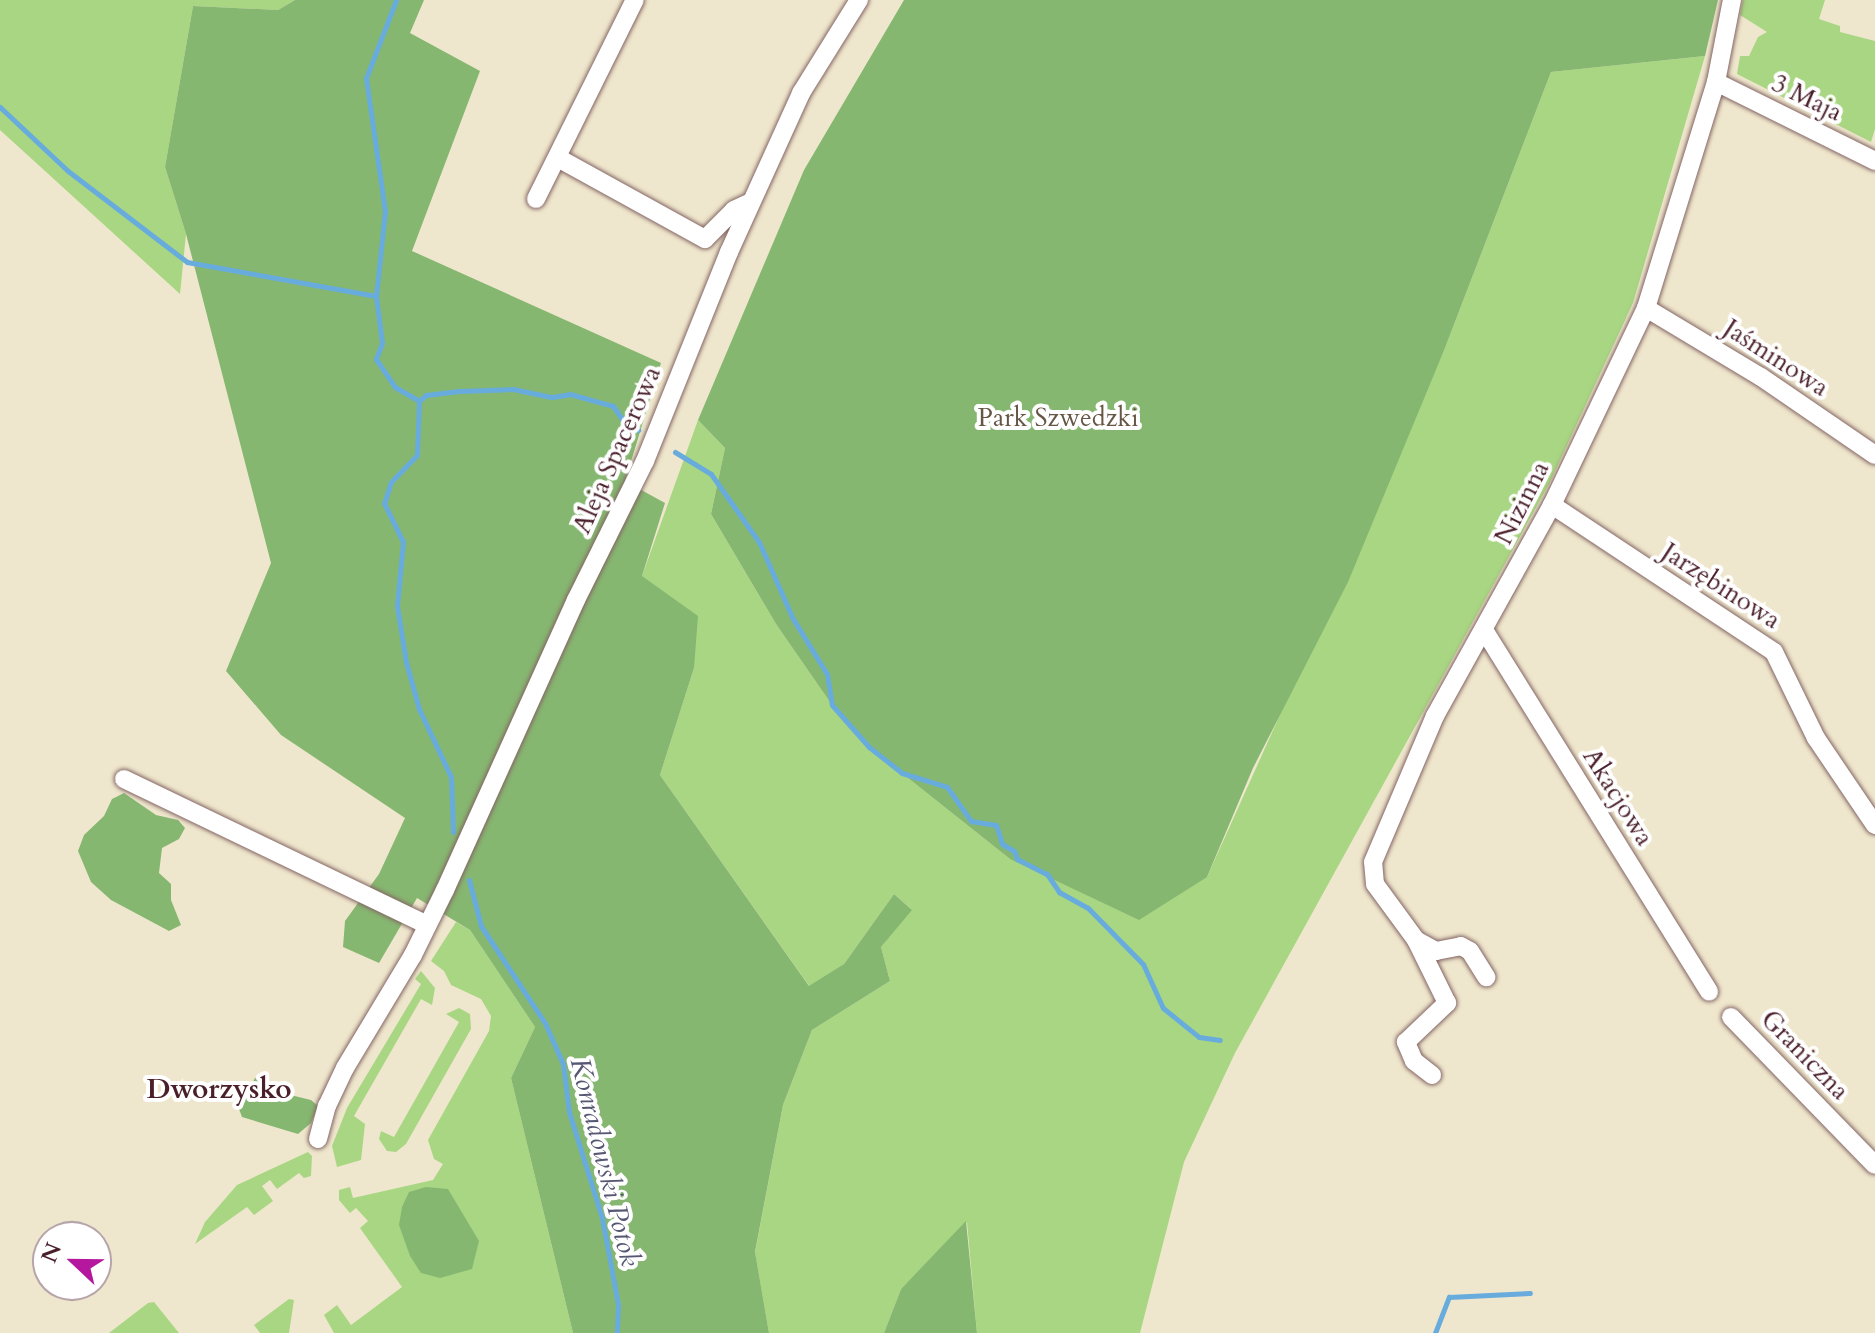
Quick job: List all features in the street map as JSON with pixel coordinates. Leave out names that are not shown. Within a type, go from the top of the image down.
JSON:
[{"type":"street","points":[[536,199],[635,0]]},
{"type":"street","name":"Aleja Spacerowa","points":[[318,1139],[327,1106],[345,1068],[427,925],[576,600],[645,461],[724,265],[801,93],[859,0]]},
{"type":"street","name":"Nizinna","points":[[1432,1075],[1414,1061],[1406,1042],[1447,1003],[1416,940],[1375,884],[1373,862],[1435,716],[1552,505],[1646,308],[1716,82],[1732,0]]},
{"type":"street","name":"3 Maja","points":[[1716,82],[1875,161]]},
{"type":"street","points":[[558,158],[705,239],[724,265]]},
{"type":"street","points":[[705,239],[734,210],[751,202]]},
{"type":"street","name":"Jaśminowa","points":[[1646,308],[1761,377],[1875,455]]},
{"type":"street","name":"Jarzębinowa","points":[[1552,505],[1774,652],[1816,738],[1875,825]]},
{"type":"street","name":"Akacjowa","points":[[1484,630],[1709,992]]},
{"type":"street","points":[[124,779],[427,925]]},
{"type":"street","points":[[1416,940],[1436,951],[1461,946],[1470,951],[1486,977]]},
{"type":"street","name":"Graniczna","points":[[1731,1017],[1875,1165]]},
{"type":"green space","points":[[0,0],[295,0],[278,10],[193,6],[165,167],[186,234],[180,294],[0,130]]},
{"type":"green space","points":[[295,0],[424,0],[410,33],[480,71],[412,251],[661,363],[625,481],[665,503],[642,576],[698,616],[694,668],[660,775],[809,986],[844,964],[894,894],[912,910],[881,947],[890,981],[812,1030],[783,1105],[755,1252],[769,1333],[573,1333],[511,1078],[535,1027],[470,930],[417,898],[379,963],[343,947],[345,921],[379,874],[405,818],[281,735],[226,671],[271,563],[186,234],[165,167],[193,6],[278,10]]},
{"type":"green space","name":"Park Szwedzki","points":[[904,0],[1718,0],[1705,56],[1551,72],[1445,348],[1348,582],[1253,768],[1207,877],[1139,920],[1010,859],[869,747],[832,705],[776,624],[711,514],[725,448],[698,420],[804,170]]},
{"type":"green space","points":[[1743,0],[1825,0],[1819,19],[1840,26],[1840,32],[1875,41],[1875,129],[1871,142],[1737,74],[1740,56],[1749,56],[1758,37],[1767,32],[1740,15]]},
{"type":"green space","points":[[1705,56],[1633,303],[1549,484],[1235,1053],[1184,1162],[1140,1333],[977,1333],[967,1222],[901,1289],[884,1333],[769,1333],[755,1253],[783,1105],[812,1030],[890,981],[881,947],[911,909],[894,894],[844,964],[810,987],[660,775],[694,668],[642,576],[698,420],[725,448],[711,514],[776,624],[832,705],[869,747],[1010,859],[1207,877],[1445,348],[1551,72]]},
{"type":"green space","points":[[124,793],[156,815],[178,820],[185,828],[179,839],[162,848],[159,873],[171,884],[171,900],[181,925],[169,931],[111,900],[91,882],[78,851],[84,835],[104,816],[112,799]]},
{"type":"green space","points":[[456,922],[470,930],[535,1027],[511,1078],[573,1333],[334,1333],[324,1315],[337,1305],[351,1325],[402,1287],[360,1228],[368,1221],[356,1208],[350,1213],[339,1200],[339,1190],[350,1187],[353,1198],[433,1180],[443,1164],[434,1159],[428,1140],[489,1031],[491,1016],[481,999],[451,985],[444,971],[431,961]]},
{"type":"green space","points":[[421,971],[435,988],[432,1005],[421,999],[354,1116],[365,1124],[361,1160],[337,1167],[332,1146],[347,1108],[421,984],[415,979]]},
{"type":"green space","points":[[459,1008],[470,1014],[471,1029],[406,1144],[396,1152],[387,1151],[379,1139],[381,1131],[394,1137],[459,1022],[446,1014]]},
{"type":"green space","points":[[255,1078],[269,1084],[274,1091],[311,1100],[318,1106],[311,1123],[298,1134],[242,1117],[239,1109]]},
{"type":"green space","points":[[308,1152],[312,1156],[311,1176],[304,1178],[299,1173],[277,1189],[270,1180],[262,1186],[273,1201],[254,1215],[247,1207],[195,1244],[205,1222],[237,1185]]},
{"type":"green space","points":[[426,1187],[448,1189],[479,1241],[472,1269],[440,1278],[421,1273],[410,1256],[399,1225],[402,1207],[409,1192]]},
{"type":"green space","points":[[966,1221],[977,1333],[884,1333],[901,1289]]},
{"type":"green space","points":[[289,1299],[294,1300],[289,1333],[260,1333],[254,1325]]},
{"type":"green space","points":[[154,1302],[179,1333],[109,1333],[148,1303]]},
{"type":"waterway","name":"Konradowski Potok","points":[[396,0],[366,78],[385,211],[376,296],[382,343],[376,359],[395,387],[419,401],[417,455],[391,482],[384,503],[403,542],[397,606],[406,662],[419,709],[451,777],[453,832]]},
{"type":"waterway","points":[[0,107],[68,171],[187,262],[376,296]]},
{"type":"waterway","points":[[419,401],[426,395],[459,391],[513,389],[552,397],[570,394],[613,406],[625,423],[638,430]]},
{"type":"waterway","points":[[675,452],[711,474],[759,542],[793,619],[827,674],[832,705],[869,747],[902,773],[947,787],[971,821],[996,825],[1002,844],[1014,851],[1017,859],[1047,874],[1059,892],[1088,908],[1143,964],[1163,1008],[1199,1037],[1220,1040]]},
{"type":"waterway","name":"Konradowski Potok","points":[[469,880],[481,926],[545,1023],[563,1064],[569,1112],[602,1218],[618,1304],[617,1333]]},
{"type":"waterway","points":[[1435,1333],[1449,1297],[1530,1293]]},
{"type":"district","name":"Dworzysko","points":[[219,1089]]}]
